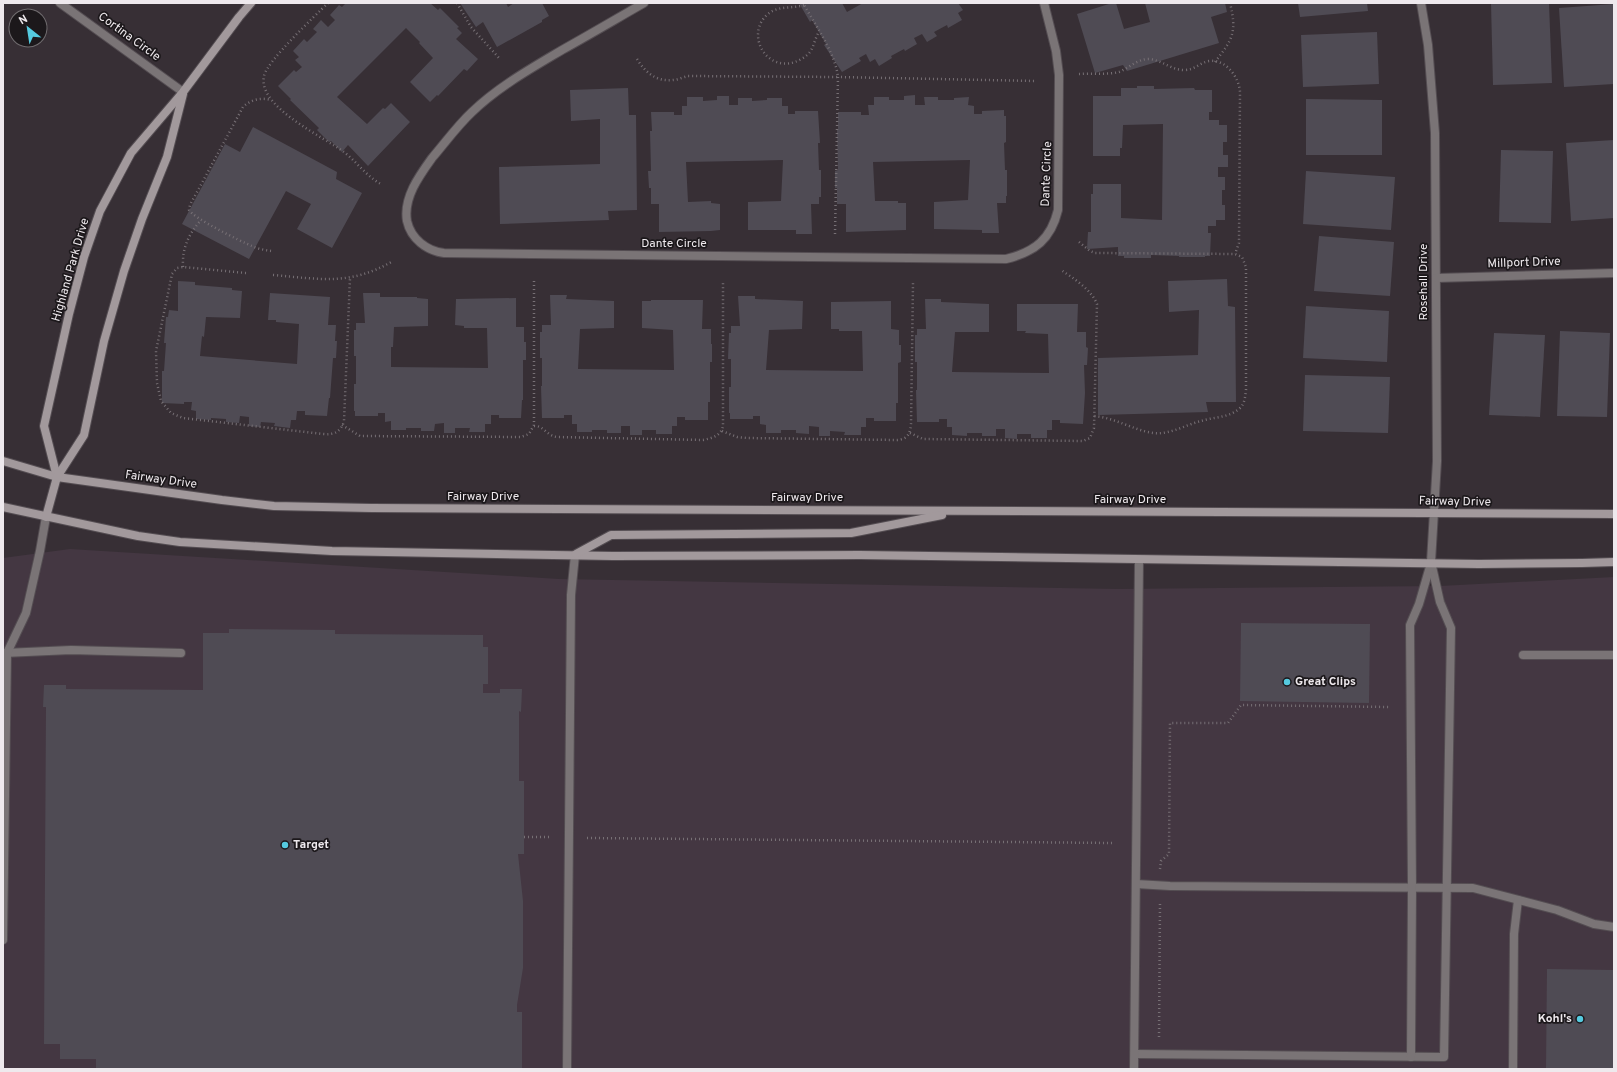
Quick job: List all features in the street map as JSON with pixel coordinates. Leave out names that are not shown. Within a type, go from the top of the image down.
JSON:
[{"type":"main road","name":"Highland Park Drive","points":[[57,477],[44,426],[69,314],[84,257],[100,211],[131,153],[183,92],[251,3]]},
{"type":"main road","name":"Highland Park Drive","points":[[46,517],[57,477],[84,435],[104,341],[124,271],[142,218],[167,157],[183,92]]},
{"type":"main road","name":"Fairway Drive","points":[[3,461],[57,477],[274,506],[371,508],[1614,514]]},
{"type":"main road","points":[[3,507],[138,536],[180,542],[332,551],[613,556],[860,555],[1139,560],[1431,562],[1479,564],[1614,562]]},
{"type":"main road","points":[[575,555],[611,535],[851,533],[958,511]]},
{"type":"street","name":"Cortina Circle","points":[[60,3],[183,92]]},
{"type":"street","name":"Dante Circle","points":[[644,3],[518,76],[490,96],[471,113],[427,166],[412,191],[406,207],[406,216],[408,225],[418,241],[429,250],[444,253],[1006,259],[1021,255],[1035,248],[1046,237],[1055,222],[1058,210],[1060,160],[1059,75],[1055,44],[1044,3]]},
{"type":"street","name":"Rosehall Drive","points":[[1421,3],[1428,45],[1435,132],[1436,461],[1435,513],[1431,562]]},
{"type":"street","name":"Millport Drive","points":[[1436,278],[1614,273]]},
{"type":"street","points":[[3,940],[5,653],[26,613],[46,517]]},
{"type":"street","points":[[567,1069],[571,595],[575,555]]},
{"type":"street","points":[[1134,1069],[1139,560]]},
{"type":"street","points":[[1135,1054],[1444,1057],[1451,628],[1440,602],[1431,562]]},
{"type":"street","points":[[1411,1057],[1412,888],[1410,625],[1419,604],[1431,562]]},
{"type":"street","points":[[5,653],[70,650],[181,654]]},
{"type":"street","points":[[1523,655],[1614,655]]},
{"type":"street","points":[[1136,884],[1473,888],[1557,910],[1594,924],[1614,927]]},
{"type":"street","points":[[1513,1069],[1514,934],[1518,900]]},
{"type":"path","points":[[328,3],[270,63],[263,76],[264,86],[272,100],[303,126],[343,151],[371,178],[381,184]]},
{"type":"path","points":[[457,3],[472,27],[499,58]]},
{"type":"path","points":[[1215,62],[1226,48],[1234,31],[1234,22],[1230,3]]},
{"type":"path","points":[[819,32],[809,52],[797,61],[789,64],[772,61],[764,54],[758,32],[765,17],[774,10],[803,4],[819,32],[835,62],[838,77],[835,234]]},
{"type":"path","points":[[637,59],[645,71],[655,78],[666,80],[673,80],[688,76],[1036,81]]},
{"type":"path","points":[[1079,74],[1118,72],[1136,62],[1146,59],[1155,60],[1173,69],[1180,70],[1194,69],[1207,62],[1215,62],[1222,64],[1232,71],[1238,81],[1240,92],[1240,231],[1239,243],[1235,254]]},
{"type":"path","points":[[271,251],[253,247],[201,220],[190,213],[190,205],[243,108],[253,100],[272,100]]},
{"type":"path","points":[[183,267],[184,248],[201,220]]},
{"type":"path","points":[[1079,242],[1090,252],[1095,253],[1235,254],[1242,257],[1246,267],[1246,382],[1244,402],[1242,406],[1230,414],[1202,420],[1177,430],[1159,434],[1144,431],[1110,418],[1094,416]]},
{"type":"path","points":[[273,275],[331,280],[350,278],[373,272],[392,261]]},
{"type":"path","points":[[246,272],[183,267],[174,270],[170,278],[156,351],[158,391],[161,401],[171,413],[183,418],[334,434],[342,425],[350,278]]},
{"type":"path","points":[[910,433],[923,439],[1082,441],[1087,440],[1092,435],[1094,416],[1097,304],[1084,287],[1061,270]]},
{"type":"path","points":[[342,425],[360,436],[526,436],[531,432],[534,426],[534,279]]},
{"type":"path","points":[[722,431],[723,282]]},
{"type":"path","points":[[722,431],[738,437],[747,438],[904,439],[910,433],[913,283]]},
{"type":"path","points":[[534,426],[540,427],[551,436],[557,437],[703,440],[714,437],[722,431]]},
{"type":"path","points":[[1159,1054],[1160,861],[1169,854],[1170,723],[1228,723],[1241,705],[1389,707]]},
{"type":"path","points":[[524,837],[1112,843]]},
{"type":"shaded area","points":[[70,549],[559,579],[1118,589],[1440,586],[1614,577],[1614,1069],[3,1069],[3,558]]},
{"type":"building","points":[[346,3],[430,3],[438,10],[440,8],[459,27],[457,28],[462,33],[456,39],[478,59],[467,71],[464,69],[438,96],[437,95],[430,102],[410,82],[433,58],[406,28],[337,97],[367,124],[383,108],[385,109],[391,103],[410,122],[368,166],[348,145],[342,152],[331,141],[329,142],[317,130],[319,128],[278,86],[294,70],[296,72],[302,67],[295,60],[299,57],[293,51],[304,39],[307,42],[317,32],[313,29],[321,20],[328,27],[335,20],[330,15],[339,5],[342,7]]},
{"type":"building","points":[[460,3],[506,3],[508,7],[514,3],[542,3],[549,16],[542,20],[542,22],[497,47],[483,22],[476,27]]},
{"type":"building","points":[[799,3],[842,3],[847,12],[863,3],[958,3],[963,10],[958,13],[962,20],[948,28],[947,25],[934,32],[937,36],[927,42],[922,34],[914,38],[917,44],[905,51],[904,49],[891,56],[892,58],[879,66],[875,59],[870,62],[866,54],[859,58],[861,61],[842,72],[824,45],[826,44],[812,20],[810,22]]},
{"type":"building","points":[[1116,3],[1124,29],[1150,22],[1145,3],[1225,3],[1227,12],[1211,17],[1219,43],[1127,71],[1123,65],[1095,73],[1077,14]]},
{"type":"building","points":[[1298,3],[1367,3],[1368,11],[1300,17]]},
{"type":"building","points":[[1491,3],[1549,3],[1552,83],[1493,85]]},
{"type":"building","points":[[1614,4],[1614,84],[1564,87],[1559,8]]},
{"type":"building","points":[[1377,32],[1379,84],[1303,87],[1301,35]]},
{"type":"building","points":[[1137,86],[1154,86],[1154,89],[1194,88],[1195,90],[1212,90],[1212,112],[1209,112],[1209,120],[1219,120],[1219,125],[1227,125],[1227,142],[1223,142],[1223,155],[1228,155],[1228,167],[1218,167],[1218,177],[1225,177],[1225,190],[1222,190],[1222,205],[1225,205],[1225,220],[1216,220],[1216,226],[1208,226],[1208,233],[1211,233],[1210,256],[1179,257],[1151,255],[1151,258],[1124,258],[1124,256],[1118,256],[1118,247],[1087,249],[1088,232],[1091,232],[1091,194],[1093,194],[1093,184],[1121,184],[1121,218],[1162,220],[1163,124],[1123,125],[1122,148],[1120,148],[1120,156],[1093,156],[1093,96],[1121,96],[1121,88],[1137,88]]},
{"type":"building","points":[[628,88],[629,115],[636,115],[637,210],[608,211],[609,220],[500,224],[499,167],[600,164],[600,119],[571,121],[570,90]]},
{"type":"building","points":[[915,95],[915,105],[925,105],[924,97],[938,97],[938,100],[954,100],[954,98],[969,97],[968,105],[974,106],[974,114],[982,114],[982,111],[1004,110],[1004,116],[1006,116],[1006,142],[1004,143],[1005,170],[1007,170],[1007,196],[1006,203],[997,203],[999,233],[982,233],[982,230],[934,229],[934,202],[968,200],[970,160],[873,162],[875,201],[898,201],[898,203],[906,203],[906,230],[846,232],[846,204],[837,204],[837,188],[835,188],[835,171],[838,170],[838,112],[861,112],[861,115],[869,115],[868,105],[874,105],[874,97],[889,97],[889,100],[904,100],[904,96]]},
{"type":"building","points":[[717,96],[729,96],[729,105],[738,105],[738,98],[752,98],[752,101],[767,100],[767,98],[782,98],[782,106],[788,106],[788,114],[795,114],[795,111],[818,111],[821,197],[819,197],[819,204],[811,204],[812,234],[796,234],[796,230],[748,230],[748,202],[781,201],[783,160],[686,162],[688,202],[711,201],[711,203],[720,204],[720,230],[659,232],[659,204],[651,204],[651,188],[649,188],[648,171],[651,171],[651,112],[674,112],[674,115],[682,115],[682,106],[687,106],[687,97],[703,97],[703,101],[717,100]]},
{"type":"building","points":[[1306,99],[1382,100],[1382,155],[1306,155]]},
{"type":"building","points":[[253,127],[337,172],[336,179],[362,193],[332,248],[297,229],[311,204],[286,191],[249,259],[182,224],[225,144],[240,152]]},
{"type":"building","points":[[1614,140],[1614,218],[1571,221],[1566,143]]},
{"type":"building","points":[[1501,150],[1553,151],[1551,223],[1499,222]]},
{"type":"building","points":[[1306,171],[1395,177],[1391,230],[1303,224]]},
{"type":"building","points":[[1319,236],[1394,242],[1390,296],[1314,291]]},
{"type":"building","points":[[1227,279],[1228,306],[1235,307],[1236,402],[1206,402],[1208,412],[1098,415],[1098,358],[1198,355],[1199,310],[1169,312],[1168,281]]},
{"type":"building","points":[[178,281],[195,282],[195,285],[232,288],[232,290],[242,291],[240,318],[206,317],[200,356],[297,364],[299,324],[268,320],[270,293],[330,297],[328,325],[336,325],[335,341],[337,341],[336,358],[333,358],[327,416],[305,415],[305,411],[297,411],[296,420],[291,420],[290,428],[274,426],[275,423],[261,422],[260,427],[249,426],[249,417],[240,416],[239,423],[226,422],[226,419],[196,419],[196,411],[191,410],[192,402],[184,402],[184,404],[162,403],[162,371],[164,371],[166,317],[168,317],[169,310],[178,311]]},
{"type":"building","points":[[363,293],[380,293],[380,297],[417,297],[428,299],[428,326],[394,327],[393,347],[391,347],[391,367],[488,368],[487,328],[464,328],[464,326],[455,325],[456,299],[516,298],[516,327],[524,327],[524,342],[526,342],[526,360],[523,360],[523,400],[521,418],[499,418],[499,415],[491,415],[491,424],[485,424],[485,432],[469,432],[470,428],[455,428],[455,433],[444,433],[444,423],[435,424],[434,431],[421,431],[421,428],[391,430],[391,421],[385,422],[385,413],[378,413],[378,416],[355,416],[354,384],[356,384],[356,356],[354,356],[354,330],[356,330],[356,323],[365,323]]},
{"type":"building","points":[[550,295],[567,295],[566,299],[614,301],[614,328],[580,329],[578,369],[674,370],[673,330],[642,328],[642,301],[703,300],[702,329],[711,329],[712,344],[708,420],[685,420],[685,417],[677,417],[677,426],[672,426],[672,434],[656,434],[656,430],[642,430],[642,435],[630,435],[630,426],[621,426],[621,433],[607,433],[607,430],[577,432],[577,424],[572,424],[572,415],[564,415],[564,418],[542,418],[542,358],[540,358],[540,332],[542,332],[542,325],[551,325]]},
{"type":"building","points":[[738,296],[755,296],[755,299],[803,301],[802,329],[769,330],[766,370],[863,371],[862,331],[839,331],[839,329],[831,329],[831,302],[891,301],[891,329],[899,330],[899,345],[901,345],[901,362],[898,363],[898,403],[896,403],[896,421],[874,421],[874,418],[866,418],[866,427],[861,427],[861,435],[844,435],[845,432],[830,431],[830,436],[819,436],[819,427],[809,426],[809,434],[796,433],[796,430],[781,430],[781,433],[766,433],[766,425],[760,424],[760,416],[753,416],[753,419],[730,419],[729,387],[731,387],[731,359],[728,359],[729,333],[731,333],[731,326],[740,326]]},
{"type":"building","points":[[925,299],[941,299],[941,302],[989,304],[989,332],[955,332],[952,372],[1049,373],[1048,334],[1025,333],[1026,331],[1017,331],[1017,304],[1078,304],[1077,332],[1086,332],[1086,347],[1088,348],[1087,365],[1084,365],[1085,393],[1083,424],[1060,423],[1060,420],[1052,420],[1052,430],[1047,430],[1047,438],[1031,438],[1031,434],[1017,434],[1017,439],[1005,438],[1005,429],[996,429],[996,436],[982,436],[982,433],[967,433],[967,436],[952,435],[952,427],[947,427],[947,419],[939,419],[939,422],[917,422],[917,362],[915,362],[915,335],[917,335],[917,329],[926,329]]},
{"type":"building","points":[[1306,306],[1389,311],[1387,362],[1303,358]]},
{"type":"building","points":[[1560,331],[1610,333],[1607,417],[1557,416]]},
{"type":"building","points":[[1494,333],[1545,335],[1540,417],[1489,415]]},
{"type":"building","points":[[1305,375],[1390,377],[1388,433],[1303,431]]},
{"type":"building","points":[[1241,623],[1370,624],[1369,703],[1240,701]]},
{"type":"building","name":"Target","points":[[229,629],[335,630],[335,634],[483,635],[483,647],[488,647],[488,684],[483,684],[483,693],[500,693],[500,689],[522,689],[521,712],[519,711],[519,781],[524,781],[524,854],[518,854],[523,901],[523,968],[517,1012],[522,1012],[522,1069],[96,1069],[96,1059],[60,1059],[60,1044],[44,1044],[46,707],[43,707],[44,685],[66,685],[66,689],[203,690],[203,633],[229,633]]},
{"type":"building","name":"Kohl's","points":[[1547,969],[1614,970],[1614,1069],[1546,1069]]},
{"type":"place","name":"Great Clips","points":[[1287,682]]},
{"type":"place","name":"Target","points":[[285,845]]},
{"type":"place","name":"Kohl's","points":[[1580,1019]]}]
